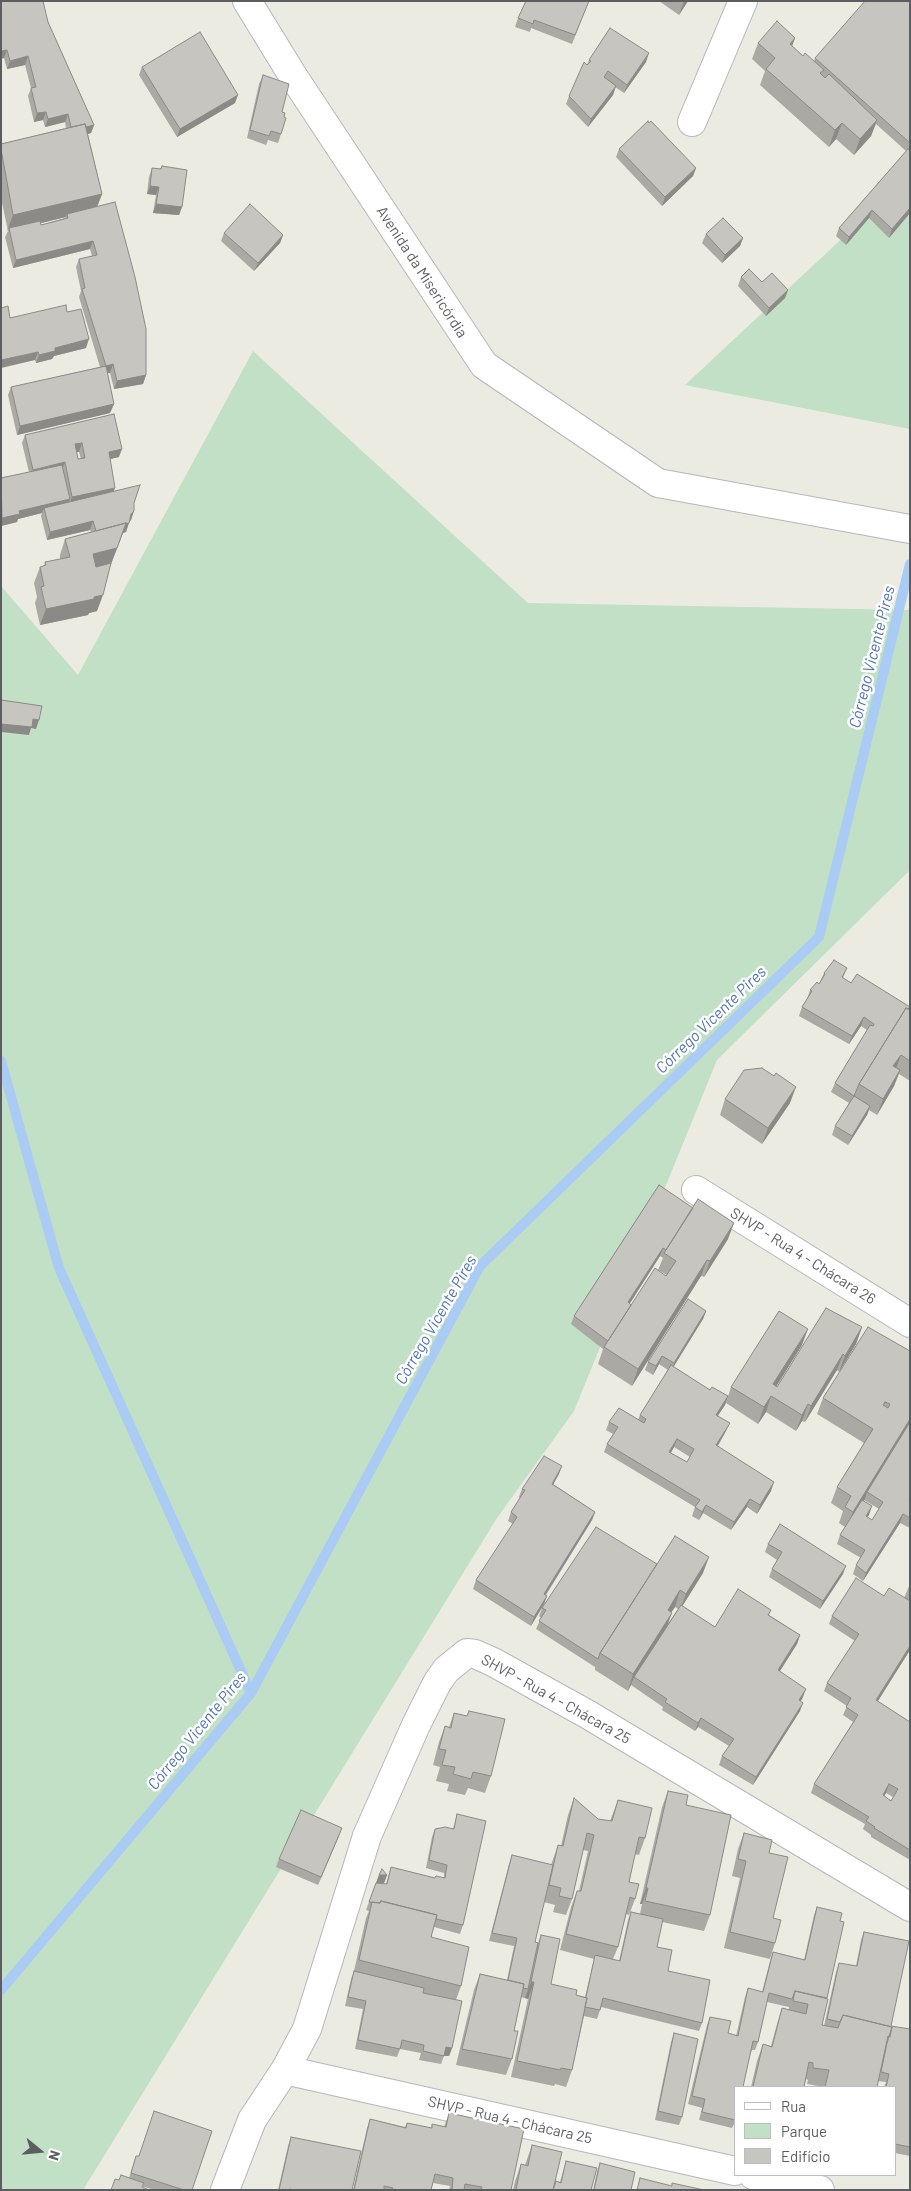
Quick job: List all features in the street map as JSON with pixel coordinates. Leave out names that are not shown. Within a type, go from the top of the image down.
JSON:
[{"type":"street","name":"Avenida da Misericórdia","points":[[247,1],[299,84],[484,365],[658,483],[910,529]]},
{"type":"street","points":[[692,122],[743,1]]},
{"type":"street","name":"SHVP - Rua 4 - Chácara 26","points":[[696,1190],[910,1323]]},
{"type":"street","name":"SHVP - Rua 4 - Chácara 25","points":[[225,2190],[252,2120],[285,2070],[307,2029],[368,1836],[391,1782],[436,1683],[446,1670],[467,1653],[475,1654],[493,1662],[587,1714],[910,1907]]},
{"type":"street","name":"SHVP - Rua 4 - Chácara 25","points":[[285,2070],[734,2171]]},
{"type":"street","points":[[757,2176],[820,2190]]},
{"type":"green space","points":[[910,175],[910,429],[685,385]]},
{"type":"green space","points":[[253,351],[528,603],[910,610],[910,870],[717,1060],[574,1411],[497,1518],[83,2190],[1,2190],[1,586],[78,675]]},
{"type":"building","points":[[1,1],[43,1],[48,22],[94,125],[86,127],[85,124],[71,127],[68,114],[48,119],[46,112],[37,113],[31,88],[36,87],[28,56],[10,61],[7,50],[1,51]]},
{"type":"building","points":[[526,1],[589,1],[575,35],[534,20],[533,24],[518,18]]},
{"type":"building","points":[[865,1],[910,1],[910,143],[815,58]]},
{"type":"building","points":[[777,21],[795,38],[790,44],[803,56],[805,53],[824,70],[820,73],[825,78],[829,74],[877,120],[860,139],[842,123],[835,130],[766,69],[775,58],[758,43]]},
{"type":"building","points":[[610,28],[649,53],[627,85],[608,71],[604,77],[616,86],[591,119],[569,96],[584,62],[587,65],[591,61],[589,60]]},
{"type":"building","points":[[200,32],[238,95],[180,129],[142,67]]},
{"type":"building","points":[[263,75],[289,84],[282,112],[285,113],[284,117],[286,118],[281,134],[271,131],[269,136],[250,130]]},
{"type":"building","points":[[648,121],[649,123],[651,121],[696,168],[665,197],[619,149]]},
{"type":"building","points":[[85,124],[102,194],[13,215],[1,144]]},
{"type":"building","points":[[908,149],[910,150],[910,208],[892,229],[872,210],[849,237],[839,228]]},
{"type":"building","points":[[162,166],[187,170],[182,207],[156,204],[159,187],[150,186],[152,168],[161,169]]},
{"type":"building","points":[[115,202],[135,277],[146,329],[146,375],[117,381],[113,364],[106,366],[82,289],[85,288],[79,259],[97,255],[93,241],[16,260],[9,228],[40,221],[41,225],[68,218],[67,214]]},
{"type":"building","points":[[250,204],[283,235],[258,263],[224,233]]},
{"type":"building","points":[[723,218],[743,238],[725,255],[706,234]]},
{"type":"building","points":[[749,269],[762,282],[772,273],[788,290],[769,308],[741,277]]},
{"type":"building","points":[[66,305],[67,312],[81,309],[89,339],[55,348],[55,351],[39,355],[38,352],[1,360],[1,308],[8,306],[10,318]]},
{"type":"building","points":[[106,366],[114,404],[20,426],[11,387]]},
{"type":"building","points":[[114,414],[122,449],[109,452],[115,488],[72,497],[65,462],[33,470],[25,435]],"holes":[[[82,443],[85,458],[78,459],[75,444]]]},
{"type":"building","points":[[62,465],[70,499],[19,511],[20,514],[2,518],[1,478]]},
{"type":"building","points":[[140,485],[129,523],[96,531],[93,521],[50,532],[44,508]]},
{"type":"building","points":[[126,523],[117,548],[93,554],[96,567],[111,563],[103,595],[94,597],[94,599],[46,609],[41,587],[44,586],[40,567],[46,565],[45,562],[70,557],[65,539]]},
{"type":"building","points":[[1,700],[42,706],[39,720],[33,719],[32,727],[1,724]]},
{"type":"building","points":[[834,960],[847,968],[842,977],[851,983],[857,974],[910,1007],[906,1008],[859,1084],[854,1096],[835,1083],[870,1025],[873,1026],[874,1024],[864,1017],[852,1036],[802,1007],[812,991],[810,990],[817,982],[819,984],[824,973]]},
{"type":"building","points":[[906,1008],[910,1010],[910,1061],[901,1055],[893,1066],[900,1070],[883,1099],[859,1084]]},
{"type":"building","points":[[762,1068],[774,1076],[776,1073],[796,1087],[768,1128],[725,1099],[744,1070]]},
{"type":"building","points":[[854,1096],[870,1106],[852,1136],[835,1126]]},
{"type":"building","points":[[659,1185],[693,1208],[666,1250],[663,1248],[628,1302],[631,1305],[608,1341],[574,1316]]},
{"type":"building","points":[[698,1199],[734,1223],[710,1261],[707,1260],[638,1369],[604,1347],[655,1268],[666,1276],[676,1261],[664,1253]]},
{"type":"building","points":[[688,1299],[706,1311],[674,1363],[662,1356],[656,1366],[648,1362]]},
{"type":"building","points":[[826,1308],[862,1327],[811,1406],[808,1404],[802,1415],[771,1396],[764,1407],[731,1387],[779,1311],[808,1329],[773,1384],[777,1387]]},
{"type":"building","points":[[868,1327],[910,1351],[910,1419],[853,1512],[845,1507],[851,1496],[837,1487],[873,1429],[823,1398]],"holes":[[[885,1402],[890,1404],[888,1408],[883,1405]]]},
{"type":"building","points":[[671,1365],[710,1390],[712,1387],[728,1396],[716,1415],[730,1423],[716,1445],[774,1482],[760,1505],[750,1499],[734,1522],[706,1505],[702,1512],[695,1507],[700,1500],[607,1444],[618,1427],[609,1422],[619,1408],[644,1423],[646,1419],[640,1415]],"holes":[[[677,1439],[694,1449],[687,1462],[669,1452]]]},
{"type":"building","points":[[910,1422],[910,1518],[903,1514],[866,1573],[856,1565],[865,1550],[840,1535],[862,1500],[872,1506],[866,1516],[872,1520],[883,1502],[867,1492]]},
{"type":"building","points":[[544,1456],[562,1466],[552,1484],[595,1512],[544,1594],[547,1596],[534,1617],[476,1580],[517,1517],[511,1512],[525,1490],[522,1489]]},
{"type":"building","points":[[780,1524],[846,1566],[823,1601],[772,1569],[782,1552],[768,1544]]},
{"type":"building","points":[[596,1527],[657,1564],[598,1659],[539,1621],[546,1610],[542,1608]]},
{"type":"building","points":[[675,1536],[709,1557],[686,1594],[680,1590],[668,1610],[672,1613],[633,1674],[600,1653]]},
{"type":"building","points":[[856,1578],[884,1596],[889,1588],[910,1601],[910,1646],[876,1700],[910,1722],[910,1850],[874,1828],[866,1821],[869,1817],[814,1784],[858,1715],[846,1707],[851,1698],[827,1683],[859,1634],[832,1616]],"holes":[[[889,1784],[898,1789],[891,1801],[883,1795]]]},
{"type":"building","points":[[738,1589],[771,1610],[768,1615],[800,1635],[778,1670],[806,1689],[799,1700],[803,1703],[756,1777],[722,1756],[734,1739],[701,1718],[698,1723],[665,1702],[667,1699],[634,1677],[681,1605],[715,1627]]},
{"type":"building","points":[[469,1711],[505,1719],[491,1776],[473,1772],[471,1779],[453,1774],[455,1767],[442,1765],[446,1750],[439,1749],[445,1726],[451,1728],[454,1713],[467,1716]]},
{"type":"building","points":[[668,1791],[688,1795],[686,1805],[731,1815],[710,1915],[645,1901],[648,1888],[646,1888]]},
{"type":"building","points":[[574,1798],[598,1819],[612,1821],[618,1800],[652,1808],[645,1838],[639,1837],[629,1882],[639,1884],[635,1899],[630,1897],[618,1947],[566,1934],[577,1891],[581,1891],[594,1835],[587,1833],[572,1899],[559,1896],[561,1888],[549,1885],[558,1845],[563,1846]]},
{"type":"building","points":[[301,1810],[342,1828],[321,1877],[279,1859]]},
{"type":"building","points":[[457,1814],[486,1821],[463,1925],[436,1919],[437,1915],[381,1901],[380,1903],[369,1902],[376,1883],[387,1884],[391,1867],[435,1878],[436,1876],[445,1878],[447,1865],[429,1860],[435,1829],[445,1827],[454,1829]]},
{"type":"building","points":[[744,1833],[772,1840],[769,1853],[788,1857],[773,1918],[781,1920],[775,1943],[730,1932],[746,1861],[738,1859]]},
{"type":"building","points":[[512,1855],[553,1865],[535,1942],[538,1943],[528,1989],[523,1988],[524,1984],[508,1980],[517,1938],[492,1933]]},
{"type":"building","points":[[382,1869],[387,1875],[379,1875]]},
{"type":"building","points":[[381,1901],[437,1915],[431,1937],[469,1947],[461,1986],[359,1960],[372,1902],[380,1903]]},
{"type":"building","points":[[817,1907],[842,1913],[840,1921],[844,1922],[827,1998],[795,1991],[792,1999],[769,1993],[758,2042],[753,2041],[743,2086],[734,2086],[734,2120],[702,2112],[705,2099],[692,2096],[710,2017],[731,2021],[728,2033],[738,2036],[748,1988],[763,1992],[773,1952],[805,1960]]},
{"type":"building","points":[[631,1912],[663,1919],[657,1947],[672,1950],[668,1971],[710,1980],[702,2023],[603,1998],[600,2010],[585,2007],[595,1955],[620,1961]]},
{"type":"building","points":[[864,1932],[909,1941],[891,2026],[910,2029],[910,2147],[896,2144],[896,2086],[886,2086],[889,2074],[881,2072],[892,2027],[843,2015],[840,2022],[827,2019],[839,1963],[857,1966]]},
{"type":"building","points":[[541,1935],[560,1939],[551,1984],[577,1990],[576,1995],[587,1998],[572,2070],[561,2068],[560,2070],[517,2061],[534,1982],[531,1982]]},
{"type":"building","points":[[354,1971],[424,1988],[423,1993],[462,2001],[452,2048],[446,2047],[444,2056],[423,2051],[424,2045],[402,2040],[400,2049],[358,2040],[366,2001],[348,1997]]},
{"type":"building","points":[[480,1974],[524,1984],[514,2031],[518,2031],[512,2059],[462,2049]]},
{"type":"building","points":[[795,1991],[828,1999],[822,2025],[838,2028],[843,2015],[892,2027],[890,2037],[888,2036],[877,2086],[825,2086],[829,2070],[813,2068],[813,2063],[809,2062],[804,2086],[753,2086],[763,2044],[772,2047],[782,2008],[806,2014],[808,2004],[793,2001]]},
{"type":"building","points":[[674,2033],[698,2039],[682,2117],[658,2111]]},
{"type":"building","points":[[154,2111],[212,2131],[192,2190],[184,2190],[131,2173],[136,2156],[139,2156]]},
{"type":"building","points":[[449,2113],[524,2129],[511,2190],[481,2190],[482,2187],[465,2184],[464,2190],[452,2190],[453,2178],[435,2174],[431,2190],[392,2190],[393,2188],[384,2186],[384,2190],[354,2190],[370,2119],[406,2128],[407,2123],[432,2128],[432,2124],[446,2127]]},
{"type":"building","points":[[291,2137],[361,2151],[352,2190],[279,2190]]},
{"type":"building","points":[[532,2145],[562,2152],[553,2190],[516,2190],[521,2164],[528,2166]]},
{"type":"building","points":[[566,2161],[597,2168],[591,2190],[553,2190],[556,2181],[561,2183]]},
{"type":"building","points":[[600,2163],[635,2172],[631,2190],[594,2190]]},
{"type":"building","points":[[121,2175],[144,2183],[142,2187],[149,2190],[111,2190],[115,2179],[119,2180]]},
{"type":"building","points":[[640,2178],[672,2186],[672,2183],[704,2190],[637,2190]]},
{"type":"waterway","name":"Córrego Vicente Pires","points":[[1,1990],[251,1693],[480,1266],[819,937],[910,564]]},
{"type":"waterway","points":[[1,1061],[59,1268],[251,1693]]}]
